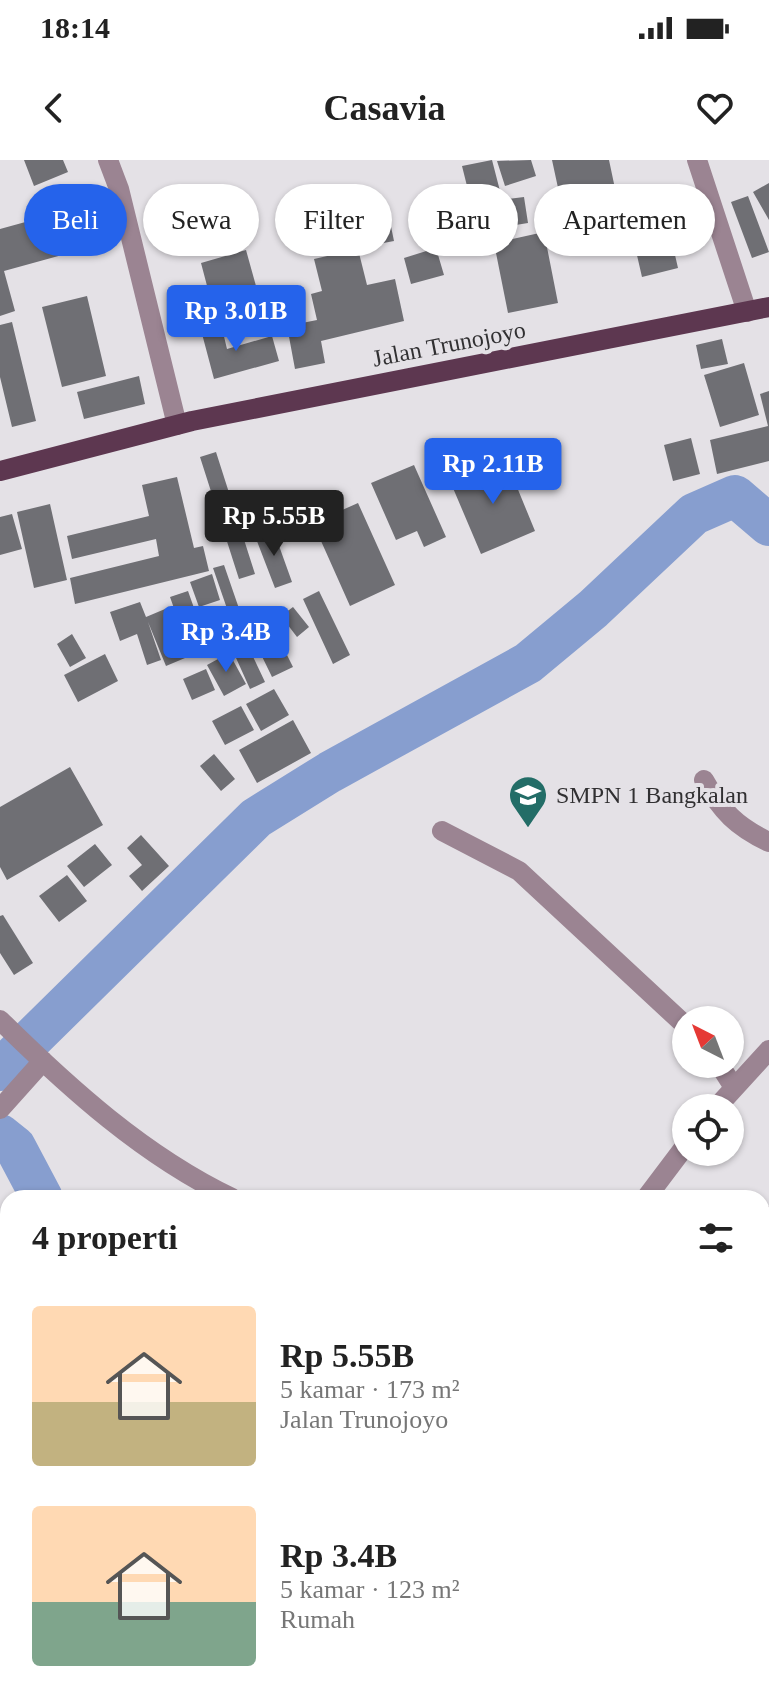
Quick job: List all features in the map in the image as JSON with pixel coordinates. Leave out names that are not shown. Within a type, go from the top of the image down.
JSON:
[{"type":"main road","name":"Jalan Trunojoyo","points":[[0,471],[177,425],[769,307]]},
{"type":"street","points":[[108,160],[119,189],[177,425]]},
{"type":"street","points":[[697,160],[747,312]]},
{"type":"street","points":[[704,780],[720,808],[749,833],[769,842]]},
{"type":"street","points":[[442,831],[519,871],[672,1013]]},
{"type":"street","points":[[0,1020],[40,1059],[139,1143],[218,1190]]},
{"type":"street","points":[[727,1094],[769,1050]]},
{"type":"street","points":[[0,1109],[40,1059]]},
{"type":"street","points":[[728,1078],[733,1086]]},
{"type":"street","points":[[652,1190],[672,1164]]},
{"type":"building","points":[[24,160],[63,160],[68,172],[33,184]]},
{"type":"building","points":[[492,160],[498,184],[466,184],[462,166]]},
{"type":"building","points":[[531,160],[536,176],[504,184],[497,161]]},
{"type":"building","points":[[552,160],[609,160],[614,184],[557,184]]},
{"type":"building","points":[[769,183],[769,220],[753,192]]},
{"type":"building","points":[[748,196],[769,252],[752,258],[731,202]]},
{"type":"building","points":[[524,197],[528,223],[518,225],[518,198]]},
{"type":"building","points":[[24,222],[24,256],[58,256],[4,271],[15,311],[0,316],[0,229]]},
{"type":"building","points":[[534,234],[534,256],[549,256],[558,303],[508,313],[497,256],[518,256],[518,238]]},
{"type":"building","points":[[225,256],[248,256],[261,304],[252,306],[259,332],[233,340],[226,313],[215,316],[201,263]]},
{"type":"building","points":[[360,256],[367,285],[395,279],[404,321],[321,341],[325,363],[295,369],[287,326],[317,320],[311,294],[322,291],[314,259]]},
{"type":"building","points":[[438,256],[444,275],[411,284],[404,258]]},
{"type":"building","points":[[637,256],[675,256],[678,268],[642,277]]},
{"type":"building","points":[[87,296],[106,376],[62,387],[42,307]]},
{"type":"building","points":[[12,322],[36,421],[12,427],[0,377],[0,325]]},
{"type":"building","points":[[221,324],[227,349],[272,336],[279,361],[214,379],[201,330]]},
{"type":"building","points":[[722,339],[728,364],[701,369],[696,345]]},
{"type":"building","points":[[744,363],[759,415],[720,427],[704,375]]},
{"type":"building","points":[[139,376],[145,404],[84,419],[77,392]]},
{"type":"building","points":[[769,391],[769,461],[717,474],[710,440],[768,426],[760,394]]},
{"type":"building","points":[[691,438],[700,474],[673,481],[664,445]]},
{"type":"building","points":[[216,452],[255,574],[239,579],[200,457]]},
{"type":"building","points":[[505,458],[535,531],[481,554],[450,481]]},
{"type":"building","points":[[414,465],[446,537],[424,547],[417,531],[396,540],[371,483]]},
{"type":"building","points":[[177,477],[194,548],[203,546],[209,571],[75,604],[70,578],[159,556],[156,539],[72,559],[67,536],[149,516],[142,485]]},
{"type":"building","points":[[358,503],[395,585],[350,606],[313,523]]},
{"type":"building","points":[[50,504],[67,580],[34,588],[17,512]]},
{"type":"building","points":[[12,514],[22,549],[0,555],[0,517]]},
{"type":"building","points":[[273,529],[292,582],[275,588],[255,536]]},
{"type":"building","points":[[224,565],[244,623],[233,626],[213,568]]},
{"type":"building","points":[[212,574],[220,600],[199,607],[190,582]]},
{"type":"building","points":[[188,591],[205,639],[187,645],[170,597]]},
{"type":"building","points":[[319,591],[350,655],[333,664],[303,599]]},
{"type":"building","points":[[140,602],[146,617],[165,609],[185,658],[166,666],[148,622],[161,660],[147,665],[137,634],[120,641],[110,612]]},
{"type":"building","points":[[219,606],[227,627],[211,633],[203,613]]},
{"type":"building","points":[[293,607],[309,627],[297,637],[281,616]]},
{"type":"building","points":[[274,629],[293,667],[272,677],[254,640]]},
{"type":"building","points":[[72,634],[86,658],[70,667],[57,644]]},
{"type":"building","points":[[246,642],[265,682],[250,689],[232,649]]},
{"type":"building","points":[[229,653],[246,684],[224,696],[207,665]]},
{"type":"building","points":[[105,654],[118,681],[78,702],[64,675]]},
{"type":"building","points":[[206,669],[215,690],[192,700],[183,679]]},
{"type":"building","points":[[274,689],[289,715],[261,731],[246,704]]},
{"type":"building","points":[[241,706],[254,730],[225,745],[212,721]]},
{"type":"building","points":[[293,720],[311,753],[257,783],[239,750]]},
{"type":"building","points":[[214,754],[235,779],[221,791],[200,766]]},
{"type":"building","points":[[70,767],[103,825],[7,880],[0,867],[0,807]]},
{"type":"building","points":[[141,835],[169,866],[142,891],[129,876],[142,865],[127,848]]},
{"type":"building","points":[[95,844],[112,865],[84,887],[67,866]]},
{"type":"building","points":[[67,875],[87,901],[59,922],[39,896]]},
{"type":"building","points":[[3,915],[33,963],[14,975],[0,953],[0,916]]},
{"type":"waterway","points":[[0,1070],[256,818],[330,772],[528,663],[593,609],[694,514],[735,496],[769,525]]},
{"type":"waterway","points":[[0,1135],[15,1147],[38,1190]]},
{"type":"place","name":"SMPN 1 Bangkalan","points":[[528,829]]}]
